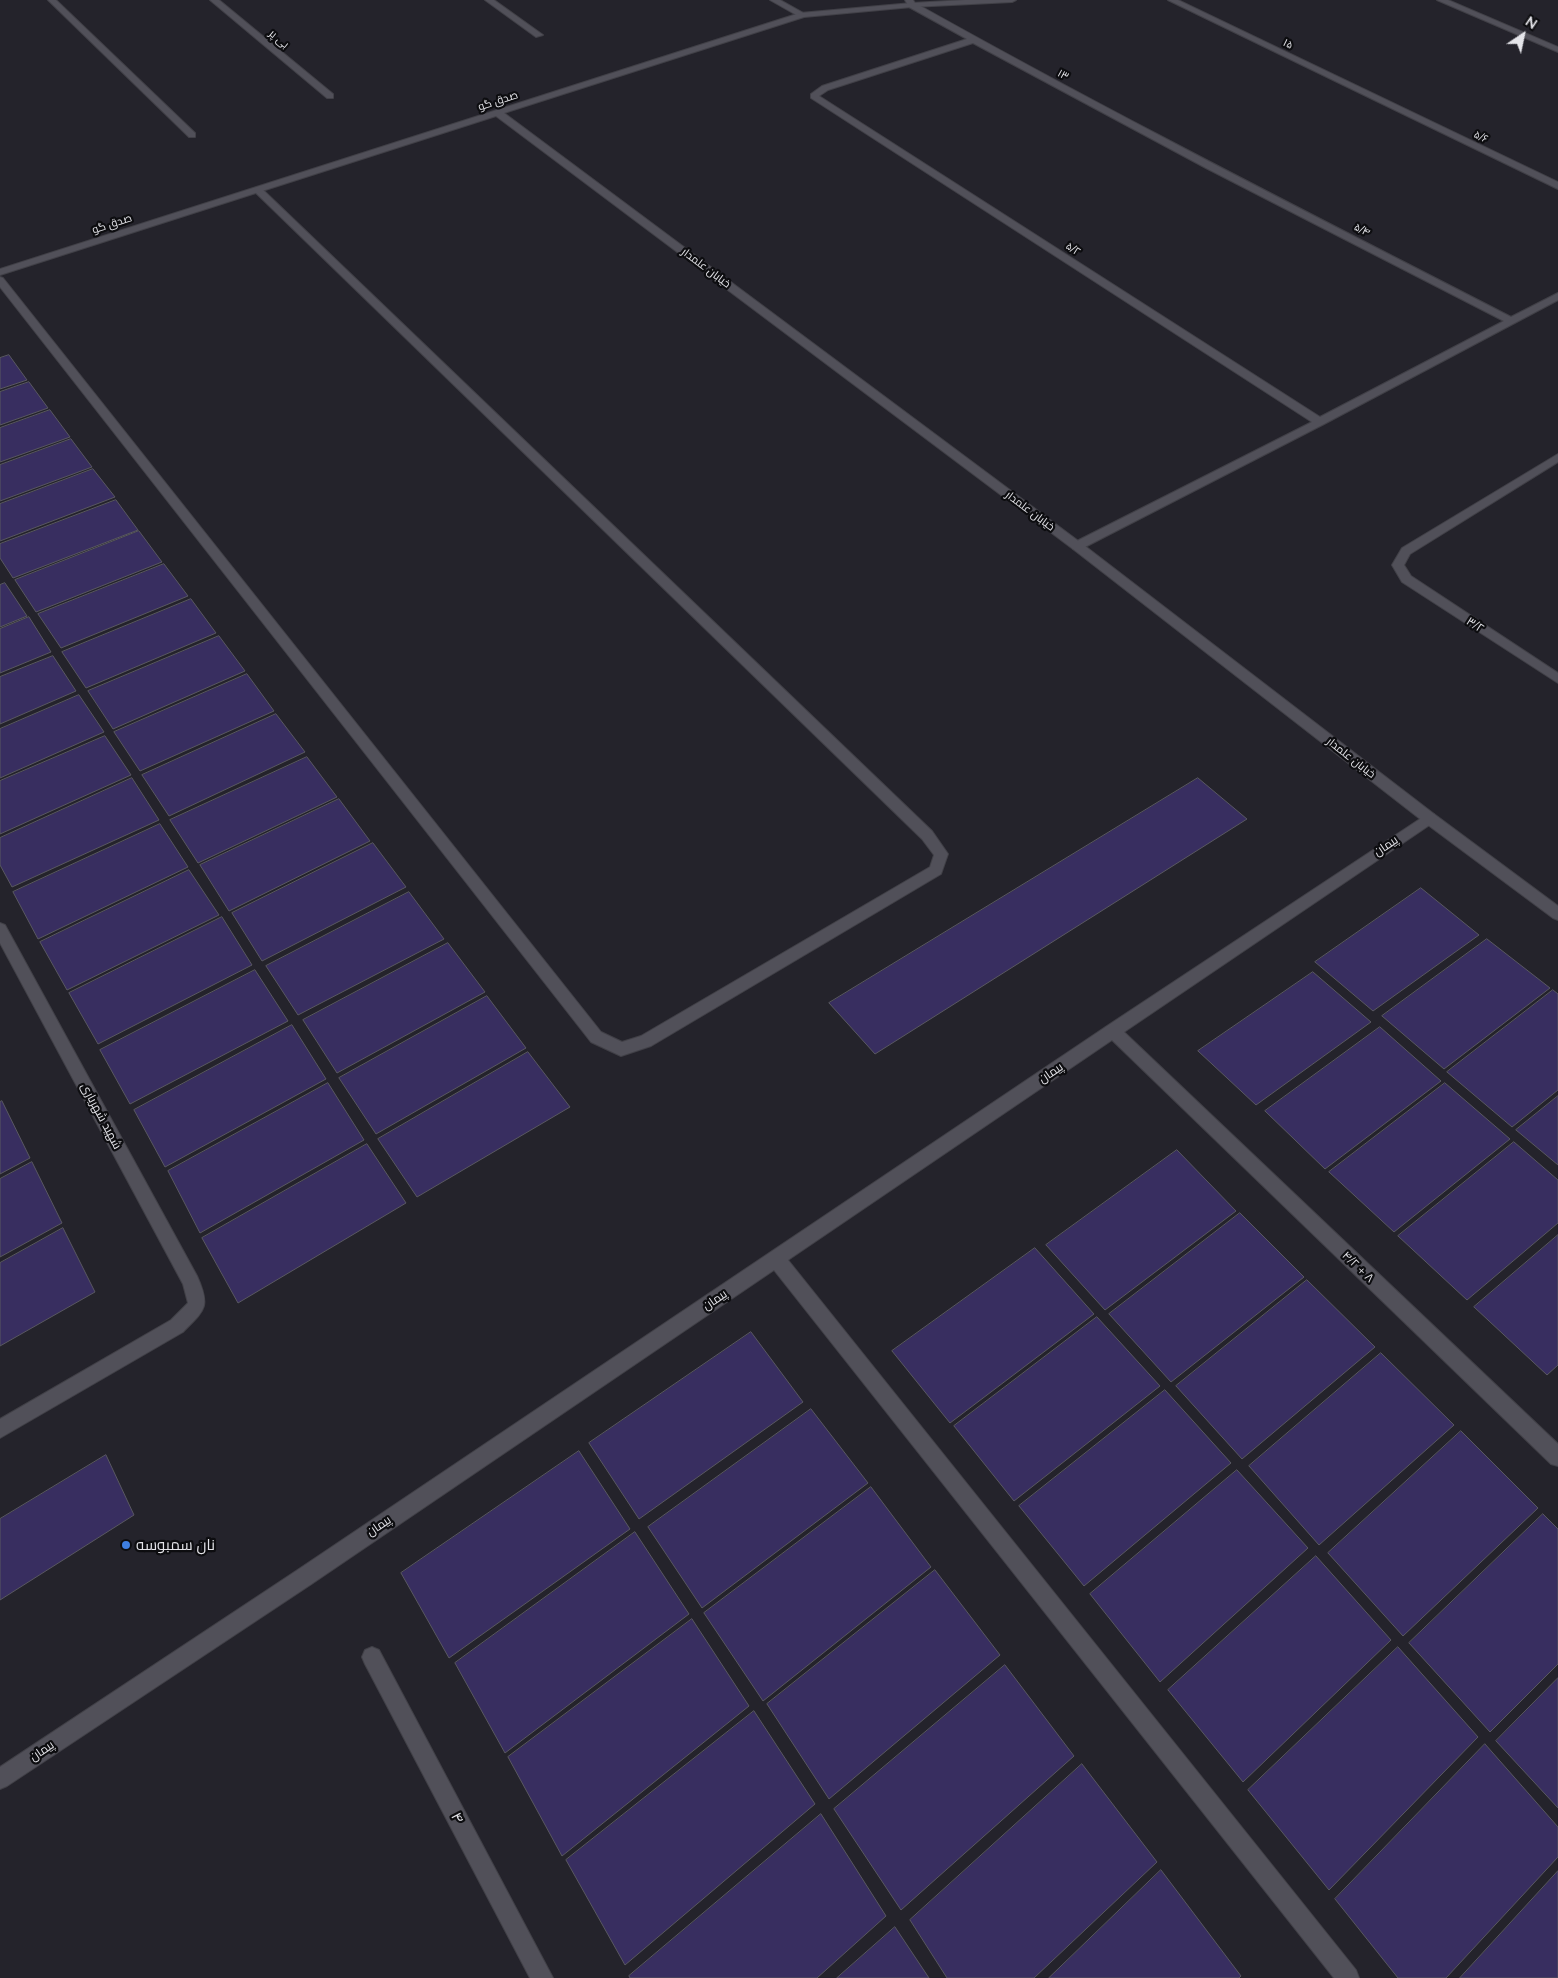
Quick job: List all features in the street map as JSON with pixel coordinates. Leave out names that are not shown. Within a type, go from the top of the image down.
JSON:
[{"type":"street","points":[[52,0],[192,135]]},
{"type":"street","name":"بی پر","points":[[214,0],[330,96]]},
{"type":"street","points":[[489,0],[539,35]]},
{"type":"street","points":[[774,0],[803,15]]},
{"type":"street","name":"صدق گو","points":[[0,272],[803,15],[910,3],[1012,0]]},
{"type":"street","name":"۱۵","points":[[1172,0],[1394,108]]},
{"type":"street","points":[[1441,0],[1558,50]]},
{"type":"street","name":"۱۳","points":[[910,3],[973,40],[1204,163]]},
{"type":"street","name":"۵/۲","points":[[973,40],[825,88],[814,96],[1320,422]]},
{"type":"street","name":"۵/۶","points":[[1394,108],[1558,186]]},
{"type":"street","name":"خیابان علمدار","points":[[498,113],[1077,546],[1428,818],[1558,914]]},
{"type":"street","name":"۵/۴","points":[[1204,163],[1510,320]]},
{"type":"street","points":[[0,280],[596,1037],[621,1049],[646,1041],[936,870],[941,854],[927,835],[258,190]]},
{"type":"street","points":[[1077,546],[1320,422],[1558,296]]},
{"type":"street","name":"۳/۲","points":[[1558,457],[1406,551],[1398,565],[1406,579],[1558,679]]},
{"type":"street","name":"پیمان","points":[[0,1779],[303,1578],[1428,818]]},
{"type":"street","name":"شهید شهریاری","points":[[0,929],[191,1282],[197,1306],[177,1326],[0,1429]]},
{"type":"street","name":"۴/۲ + ۸","points":[[1112,1031],[1558,1456]]},
{"type":"street","points":[[776,1259],[1348,1978]]},
{"type":"street","name":"۴","points":[[372,1657],[542,1978]]},
{"type":"building","points":[[9,355],[27,380],[0,389],[0,358]]},
{"type":"building","points":[[29,382],[48,408],[0,425],[0,392]]},
{"type":"building","points":[[50,410],[70,437],[0,462],[0,428]]},
{"type":"building","points":[[71,439],[92,467],[0,501],[0,465]]},
{"type":"building","points":[[93,469],[115,497],[0,541],[0,504]]},
{"type":"building","points":[[116,500],[138,530],[13,578],[0,558],[0,544]]},
{"type":"building","points":[[139,531],[162,562],[36,612],[15,580]]},
{"type":"building","points":[[164,564],[188,596],[61,648],[38,614]]},
{"type":"building","points":[[5,583],[27,616],[0,627],[0,585]]},
{"type":"building","points":[[191,599],[216,633],[86,688],[62,652]]},
{"type":"building","points":[[29,617],[51,652],[0,673],[0,629]]},
{"type":"building","points":[[219,636],[245,671],[113,729],[88,691]]},
{"type":"building","points":[[53,656],[76,691],[0,724],[0,677]]},
{"type":"building","points":[[247,674],[274,711],[140,771],[114,732]]},
{"type":"building","points":[[79,695],[104,732],[0,778],[0,729]]},
{"type":"building","points":[[276,714],[305,752],[169,816],[142,775]]},
{"type":"building","points":[[105,736],[131,775],[0,834],[0,781]]},
{"type":"building","points":[[307,757],[337,797],[198,863],[170,820]]},
{"type":"building","points":[[132,778],[159,820],[12,887],[0,865],[0,838]]},
{"type":"building","points":[[1198,778],[1247,819],[875,1054],[829,1003]]},
{"type":"building","points":[[339,799],[370,841],[229,911],[200,865]]},
{"type":"building","points":[[160,824],[188,867],[38,939],[13,892]]},
{"type":"building","points":[[373,843],[406,887],[262,961],[232,913]]},
{"type":"building","points":[[189,870],[219,915],[67,990],[40,942]]},
{"type":"building","points":[[1421,888],[1479,935],[1373,1011],[1315,962]]},
{"type":"building","points":[[409,892],[444,939],[298,1015],[266,966]]},
{"type":"building","points":[[222,917],[252,965],[98,1044],[69,993]]},
{"type":"building","points":[[1487,939],[1550,988],[1444,1069],[1382,1016]]},
{"type":"building","points":[[448,943],[485,992],[337,1073],[303,1020]]},
{"type":"building","points":[[255,970],[288,1021],[130,1104],[100,1050]]},
{"type":"building","points":[[1313,972],[1371,1022],[1256,1105],[1198,1051]]},
{"type":"building","points":[[1553,990],[1558,994],[1558,1090],[1512,1127],[1447,1072]]},
{"type":"building","points":[[487,996],[526,1048],[376,1134],[339,1078]]},
{"type":"building","points":[[292,1025],[326,1079],[165,1167],[134,1110]]},
{"type":"building","points":[[1380,1027],[1441,1081],[1325,1169],[1265,1111]]},
{"type":"building","points":[[528,1052],[570,1107],[417,1197],[378,1139]]},
{"type":"building","points":[[328,1083],[364,1140],[200,1233],[168,1171]]},
{"type":"building","points":[[1445,1083],[1510,1139],[1394,1232],[1329,1172]]},
{"type":"building","points":[[1558,1096],[1558,1165],[1516,1130]]},
{"type":"building","points":[[2,1101],[30,1158],[0,1174],[0,1102]]},
{"type":"building","points":[[1514,1142],[1558,1180],[1558,1223],[1467,1300],[1398,1236]]},
{"type":"building","points":[[367,1144],[406,1203],[238,1303],[202,1238]]},
{"type":"building","points":[[1177,1150],[1236,1211],[1105,1310],[1046,1245]]},
{"type":"building","points":[[32,1162],[62,1223],[0,1257],[0,1179]]},
{"type":"building","points":[[1240,1213],[1304,1277],[1171,1382],[1109,1314]]},
{"type":"building","points":[[63,1228],[95,1292],[0,1346],[0,1263]]},
{"type":"building","points":[[1558,1235],[1558,1365],[1547,1375],[1474,1307]]},
{"type":"building","points":[[1035,1248],[1094,1314],[950,1423],[892,1351]]},
{"type":"building","points":[[1307,1280],[1375,1347],[1242,1459],[1176,1386]]},
{"type":"building","points":[[1097,1317],[1160,1386],[1014,1501],[954,1426]]},
{"type":"building","points":[[751,1332],[803,1402],[639,1519],[589,1443]]},
{"type":"building","points":[[1381,1353],[1454,1425],[1319,1545],[1249,1466]]},
{"type":"building","points":[[1165,1390],[1231,1463],[1084,1586],[1019,1506]]},
{"type":"building","points":[[811,1409],[868,1483],[702,1608],[648,1527]]},
{"type":"building","points":[[1461,1431],[1538,1508],[1403,1636],[1328,1553]]},
{"type":"building","points":[[579,1451],[630,1529],[449,1658],[401,1573]]},
{"type":"building","points":[[106,1455],[134,1515],[0,1600],[0,1519]]},
{"type":"building","points":[[1237,1470],[1308,1548],[1160,1682],[1090,1594]]},
{"type":"building","points":[[871,1487],[931,1567],[763,1701],[704,1613]]},
{"type":"building","points":[[1543,1514],[1558,1529],[1558,1664],[1490,1732],[1409,1643]]},
{"type":"building","points":[[635,1532],[689,1614],[505,1753],[455,1663]]},
{"type":"building","points":[[1316,1556],[1391,1640],[1243,1782],[1168,1690]]},
{"type":"building","points":[[935,1570],[1000,1655],[829,1799],[767,1704]]},
{"type":"building","points":[[692,1619],[749,1706],[562,1856],[508,1757]]},
{"type":"building","points":[[1398,1647],[1478,1737],[1329,1890],[1248,1790]]},
{"type":"building","points":[[1005,1665],[1074,1756],[901,1910],[834,1809]]},
{"type":"building","points":[[1558,1678],[1558,1808],[1496,1741]]},
{"type":"building","points":[[754,1711],[815,1804],[625,1965],[566,1860]]},
{"type":"building","points":[[1485,1744],[1558,1827],[1558,1857],[1446,1978],[1398,1978],[1335,1899]]},
{"type":"building","points":[[1082,1764],[1157,1862],[1034,1978],[947,1978],[910,1920]]},
{"type":"building","points":[[821,1814],[886,1916],[817,1978],[630,1978],[629,1976]]},
{"type":"building","points":[[1161,1870],[1241,1976],[1239,1978],[1049,1978]]},
{"type":"building","points":[[1558,1871],[1558,1978],[1460,1978]]},
{"type":"building","points":[[895,1927],[929,1978],[837,1978]]},
{"type":"place","name":"نان سمبوسه","points":[[126,1545]]}]
